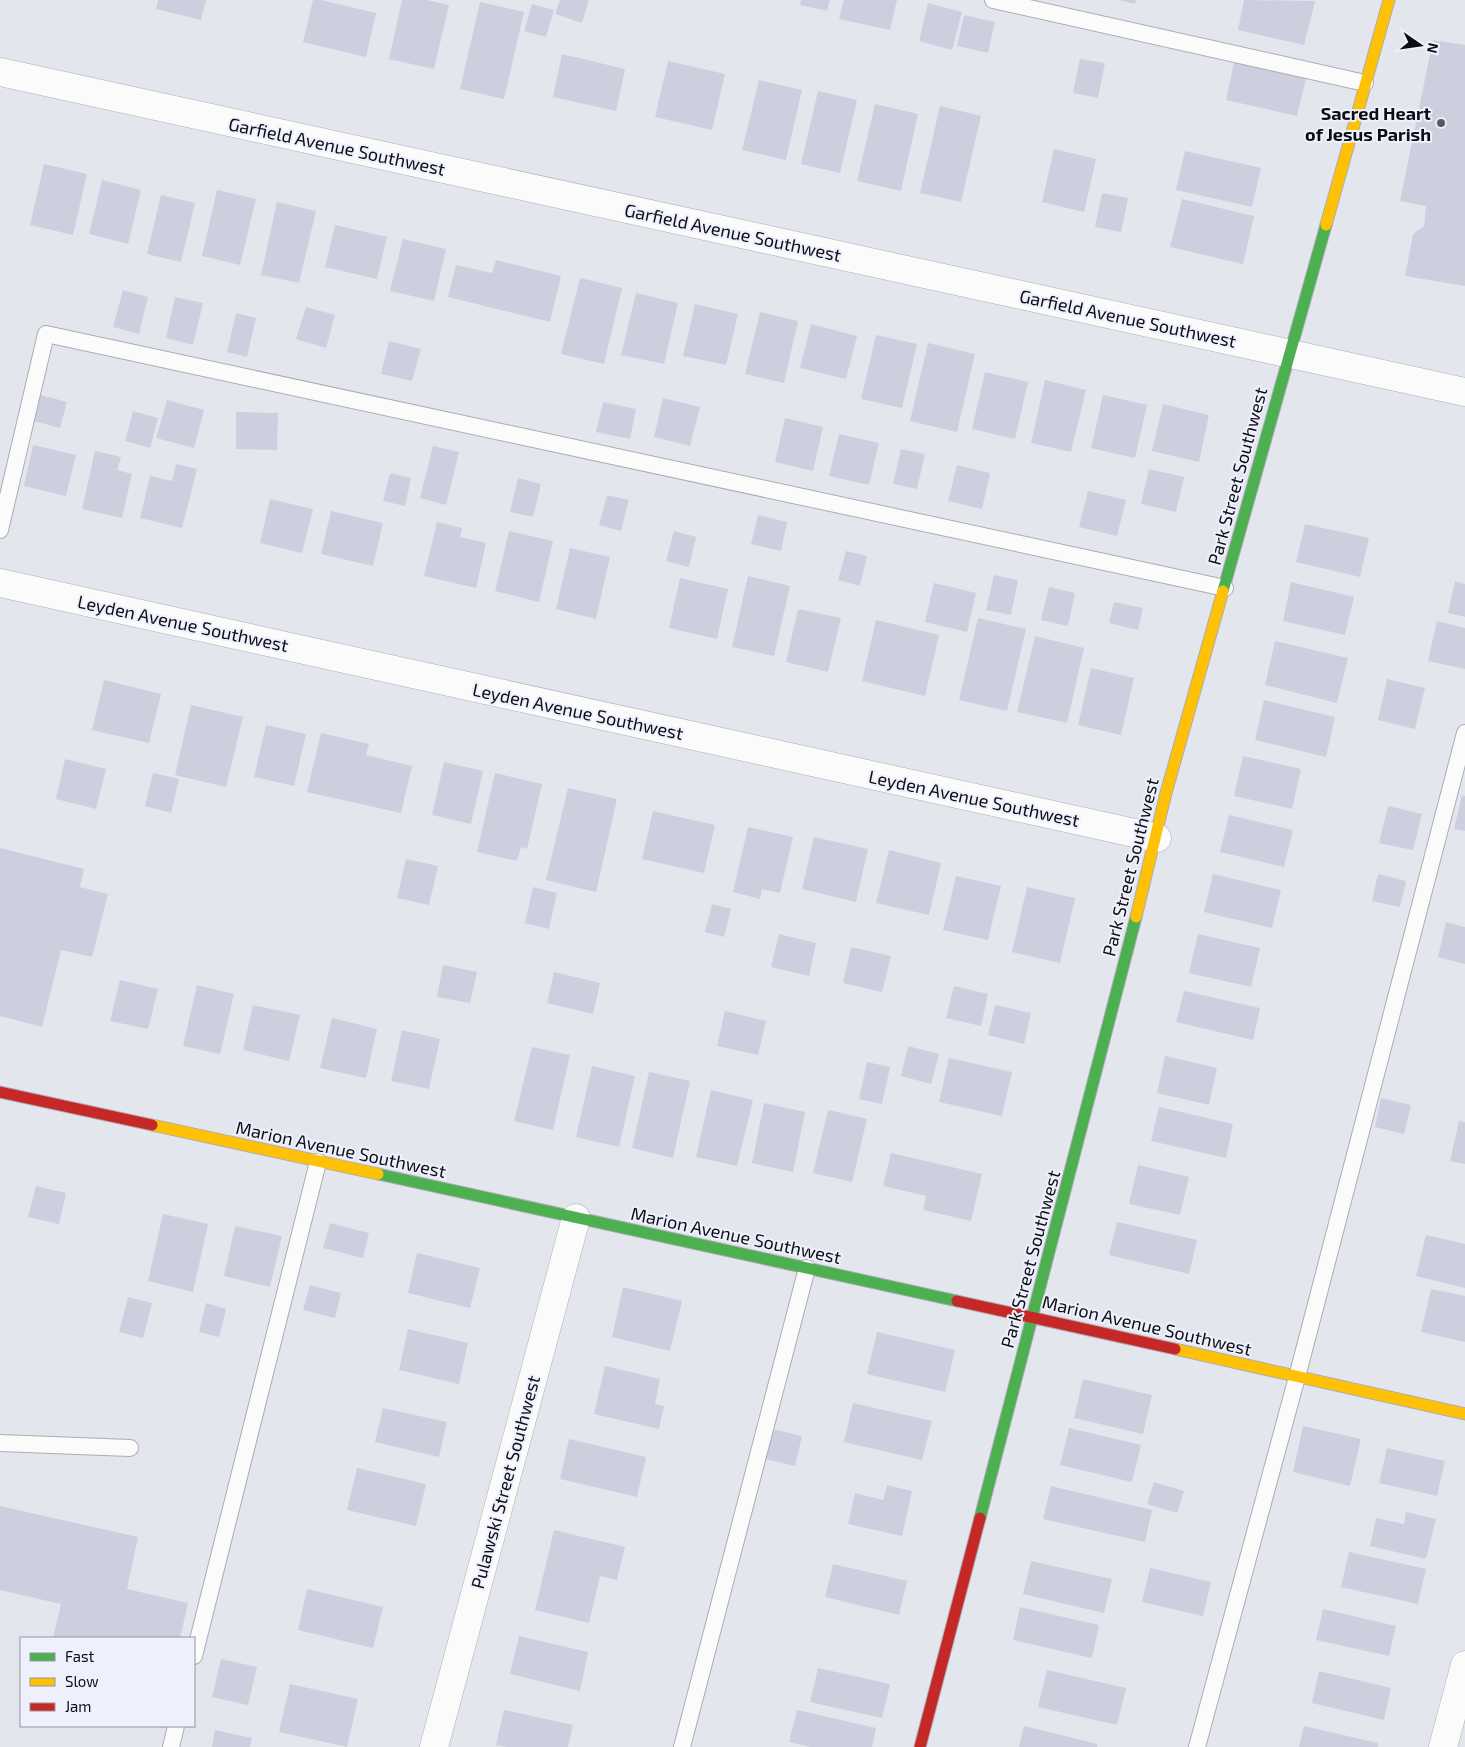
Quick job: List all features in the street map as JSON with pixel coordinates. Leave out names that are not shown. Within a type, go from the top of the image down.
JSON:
[{"type":"street","name":"Park Street Southwest","points":[[920,1747],[1157,838],[1166,793],[1225,588],[1288,353],[1389,0]]},
{"type":"street","name":"Garfield Avenue Southwest","points":[[0,72],[1465,392]]},
{"type":"street","name":"Leyden Avenue Southwest","points":[[0,583],[1157,838]]},
{"type":"street","name":"Marion Avenue Southwest","points":[[0,1092],[1465,1414]]},
{"type":"street","name":"Pulawski Street Southwest","points":[[434,1747],[576,1218]]},
{"type":"street","points":[[1443,1747],[1465,1665]]},
{"type":"lane","points":[[993,0],[1366,83]]},
{"type":"lane","points":[[0,530],[46,334],[1225,588]]},
{"type":"lane","points":[[1197,1747],[1297,1376],[1465,733]]},
{"type":"lane","points":[[195,1652],[318,1162]]},
{"type":"lane","points":[[682,1747],[807,1268]]},
{"type":"lane","points":[[0,1443],[130,1448]]},
{"type":"lane","points":[[171,1747],[176,1727]]},
{"type":"building","points":[[158,0],[206,0],[201,20],[156,9]]},
{"type":"building","points":[[313,0],[321,0],[376,13],[366,57],[303,42]]},
{"type":"building","points":[[402,0],[427,0],[449,5],[434,69],[389,59]]},
{"type":"building","points":[[560,0],[589,0],[582,23],[555,14]]},
{"type":"building","points":[[801,0],[830,0],[827,11],[800,5]]},
{"type":"building","points":[[844,0],[897,0],[890,30],[839,19]]},
{"type":"building","points":[[1118,0],[1136,0],[1135,4]]},
{"type":"building","points":[[1244,0],[1315,1],[1304,45],[1238,30]]},
{"type":"building","points":[[480,2],[524,12],[504,99],[460,89]]},
{"type":"building","points":[[928,3],[962,12],[952,50],[919,41]]},
{"type":"building","points":[[532,4],[554,10],[546,37],[524,31]]},
{"type":"building","points":[[964,15],[995,22],[988,53],[957,46]]},
{"type":"building","name":"Sacred Heart of Jesus Parish","points":[[1433,40],[1465,45],[1465,286],[1405,276],[1413,234],[1424,226],[1426,206],[1400,201]]},
{"type":"building","points":[[562,54],[625,69],[616,111],[553,97]]},
{"type":"building","points":[[1235,58],[1307,74],[1297,116],[1226,100]]},
{"type":"building","points":[[1080,59],[1105,63],[1098,98],[1073,93]]},
{"type":"building","points":[[668,61],[725,74],[712,130],[655,117]]},
{"type":"building","points":[[759,80],[802,90],[786,160],[742,150]]},
{"type":"building","points":[[818,91],[857,100],[840,173],[801,164]]},
{"type":"building","points":[[875,104],[918,114],[901,191],[857,181]]},
{"type":"building","points":[[940,106],[981,116],[961,202],[920,193]]},
{"type":"building","points":[[1054,149],[1096,159],[1084,212],[1042,202]]},
{"type":"building","points":[[1185,151],[1261,168],[1252,207],[1176,190]]},
{"type":"building","points":[[44,164],[87,174],[73,235],[30,225]]},
{"type":"building","points":[[102,180],[141,190],[128,244],[89,234]]},
{"type":"building","points":[[217,190],[256,199],[240,265],[202,256]]},
{"type":"building","points":[[1102,193],[1128,198],[1121,232],[1095,227]]},
{"type":"building","points":[[161,195],[195,203],[181,262],[147,254]]},
{"type":"building","points":[[1182,199],[1254,216],[1243,264],[1170,247]]},
{"type":"building","points":[[277,202],[316,211],[299,283],[261,275]]},
{"type":"building","points":[[335,225],[387,237],[377,279],[325,267]]},
{"type":"building","points":[[403,239],[446,249],[434,301],[390,291]]},
{"type":"building","points":[[496,260],[561,276],[550,322],[448,297],[456,265],[492,273]]},
{"type":"building","points":[[580,278],[622,288],[604,364],[561,354]]},
{"type":"building","points":[[123,290],[148,297],[139,334],[113,327]]},
{"type":"building","points":[[636,293],[678,303],[664,364],[621,355]]},
{"type":"building","points":[[175,297],[203,303],[193,345],[166,338]]},
{"type":"building","points":[[695,304],[738,314],[726,365],[683,356]]},
{"type":"building","points":[[306,307],[335,315],[326,348],[296,339]]},
{"type":"building","points":[[760,312],[798,321],[784,383],[745,374]]},
{"type":"building","points":[[236,313],[256,318],[247,357],[227,352]]},
{"type":"building","points":[[811,324],[857,336],[846,379],[800,368]]},
{"type":"building","points":[[876,335],[917,344],[902,408],[861,399]]},
{"type":"building","points":[[389,341],[421,349],[412,381],[381,374]]},
{"type":"building","points":[[928,343],[975,354],[957,432],[910,421]]},
{"type":"building","points":[[985,372],[1028,382],[1015,439],[972,429]]},
{"type":"building","points":[[1045,380],[1086,390],[1071,452],[1031,443]]},
{"type":"building","points":[[37,394],[67,402],[60,428],[30,420]]},
{"type":"building","points":[[1103,395],[1147,405],[1135,458],[1091,448]]},
{"type":"building","points":[[663,398],[700,407],[690,446],[654,437]]},
{"type":"building","points":[[167,400],[204,410],[194,448],[156,438]]},
{"type":"building","points":[[603,402],[636,409],[630,439],[596,432]]},
{"type":"building","points":[[1163,404],[1209,415],[1199,462],[1152,451]]},
{"type":"building","points":[[133,411],[158,418],[150,448],[125,441]]},
{"type":"building","points":[[236,412],[278,413],[277,450],[236,449]]},
{"type":"building","points":[[785,418],[823,427],[813,471],[775,462]]},
{"type":"building","points":[[839,434],[879,443],[869,485],[829,476]]},
{"type":"building","points":[[33,445],[76,455],[66,496],[24,486]]},
{"type":"building","points":[[433,446],[459,452],[446,505],[420,498]]},
{"type":"building","points":[[901,449],[925,454],[917,489],[893,484]]},
{"type":"building","points":[[95,451],[121,457],[117,470],[132,474],[122,518],[82,509]]},
{"type":"building","points":[[176,464],[197,469],[182,528],[140,518],[150,476],[172,481]]},
{"type":"building","points":[[957,465],[990,473],[982,509],[948,501]]},
{"type":"building","points":[[1149,469],[1184,477],[1176,512],[1141,504]]},
{"type":"building","points":[[390,473],[411,478],[405,506],[383,501]]},
{"type":"building","points":[[518,478],[541,484],[533,517],[510,512]]},
{"type":"building","points":[[1088,491],[1126,500],[1117,536],[1079,527]]},
{"type":"building","points":[[607,495],[629,500],[621,531],[599,525]]},
{"type":"building","points":[[270,499],[313,509],[302,553],[260,543]]},
{"type":"building","points":[[331,511],[383,523],[373,566],[321,554]]},
{"type":"building","points":[[758,515],[787,522],[781,551],[751,544]]},
{"type":"building","points":[[437,522],[462,528],[460,537],[486,543],[476,588],[424,576]]},
{"type":"building","points":[[1305,524],[1369,538],[1360,577],[1296,562]]},
{"type":"building","points":[[509,531],[553,541],[539,602],[495,591]]},
{"type":"building","points":[[674,531],[696,537],[689,567],[666,561]]},
{"type":"building","points":[[570,548],[610,557],[596,619],[556,609]]},
{"type":"building","points":[[846,551],[867,556],[860,586],[838,580]]},
{"type":"building","points":[[994,575],[1018,580],[1011,615],[986,610]]},
{"type":"building","points":[[748,576],[790,586],[774,656],[732,647]]},
{"type":"building","points":[[680,578],[728,589],[717,639],[669,628]]},
{"type":"building","points":[[1455,581],[1465,584],[1465,617],[1448,613]]},
{"type":"building","points":[[1291,582],[1354,597],[1345,635],[1283,621]]},
{"type":"building","points":[[934,583],[976,593],[967,632],[925,622]]},
{"type":"building","points":[[1049,587],[1075,593],[1068,626],[1041,620]]},
{"type":"building","points":[[1114,602],[1143,608],[1138,630],[1109,623]]},
{"type":"building","points":[[798,609],[841,618],[828,672],[786,662]]},
{"type":"building","points":[[978,618],[1026,629],[1007,711],[959,700]]},
{"type":"building","points":[[876,620],[939,635],[925,696],[862,681]]},
{"type":"building","points":[[1437,621],[1465,628],[1465,669],[1428,661]]},
{"type":"building","points":[[1035,636],[1084,648],[1067,723],[1017,712]]},
{"type":"building","points":[[1275,641],[1348,658],[1337,703],[1265,685]]},
{"type":"building","points":[[1091,668],[1134,678],[1121,735],[1078,725]]},
{"type":"building","points":[[1387,679],[1425,688],[1415,729],[1378,720]]},
{"type":"building","points":[[104,680],[161,694],[149,743],[92,730]]},
{"type":"building","points":[[1264,700],[1335,717],[1326,757],[1255,740]]},
{"type":"building","points":[[191,705],[243,717],[226,787],[175,775]]},
{"type":"building","points":[[266,725],[306,734],[294,786],[254,777]]},
{"type":"building","points":[[321,733],[369,744],[366,755],[412,766],[401,813],[307,792]]},
{"type":"building","points":[[1243,756],[1301,769],[1292,809],[1234,796]]},
{"type":"building","points":[[65,759],[106,769],[96,809],[56,799]]},
{"type":"building","points":[[444,762],[483,771],[471,824],[432,815]]},
{"type":"building","points":[[153,773],[179,779],[171,813],[145,806]]},
{"type":"building","points":[[495,773],[542,784],[527,849],[521,847],[517,861],[477,852]]},
{"type":"building","points":[[568,788],[617,799],[596,892],[546,880]]},
{"type":"building","points":[[1462,795],[1465,796],[1465,831],[1454,829]]},
{"type":"building","points":[[1388,806],[1422,814],[1413,850],[1379,843]]},
{"type":"building","points":[[653,811],[715,825],[704,873],[642,859]]},
{"type":"building","points":[[1229,815],[1293,830],[1284,867],[1220,852]]},
{"type":"building","points":[[748,827],[793,837],[780,893],[762,889],[760,899],[733,892]]},
{"type":"building","points":[[814,837],[868,849],[856,902],[802,889]]},
{"type":"building","points":[[0,848],[84,869],[80,887],[108,894],[92,957],[61,950],[42,1027],[0,1016]]},
{"type":"building","points":[[889,850],[941,863],[929,915],[876,903]]},
{"type":"building","points":[[406,859],[438,866],[429,905],[397,898]]},
{"type":"building","points":[[1213,874],[1281,890],[1272,928],[1204,912]]},
{"type":"building","points":[[1378,874],[1406,881],[1400,907],[1372,901]]},
{"type":"building","points":[[956,876],[1001,886],[988,940],[943,930]]},
{"type":"building","points":[[533,887],[557,893],[549,929],[525,923]]},
{"type":"building","points":[[1027,887],[1075,898],[1060,963],[1012,952]]},
{"type":"building","points":[[712,904],[731,909],[724,937],[705,932]]},
{"type":"building","points":[[1446,922],[1465,927],[1465,964],[1438,957]]},
{"type":"building","points":[[779,934],[816,943],[809,976],[771,967]]},
{"type":"building","points":[[1198,934],[1260,948],[1251,987],[1189,973]]},
{"type":"building","points":[[851,947],[891,956],[882,992],[843,983]]},
{"type":"building","points":[[443,965],[477,972],[470,1003],[437,997]]},
{"type":"building","points":[[554,972],[600,983],[593,1014],[547,1003]]},
{"type":"building","points":[[120,980],[158,989],[148,1029],[110,1021]]},
{"type":"building","points":[[197,985],[234,994],[220,1054],[183,1046]]},
{"type":"building","points":[[954,986],[988,994],[981,1026],[946,1018]]},
{"type":"building","points":[[1184,991],[1260,1008],[1253,1040],[1176,1022]]},
{"type":"building","points":[[253,1005],[300,1015],[289,1061],[243,1050]]},
{"type":"building","points":[[995,1005],[1031,1013],[1024,1044],[988,1035]]},
{"type":"building","points":[[725,1011],[766,1021],[758,1055],[717,1046]]},
{"type":"building","points":[[332,1018],[377,1029],[366,1078],[320,1068]]},
{"type":"building","points":[[402,1030],[440,1039],[429,1089],[391,1081]]},
{"type":"building","points":[[908,1046],[939,1054],[931,1084],[901,1076]]},
{"type":"building","points":[[532,1047],[570,1055],[553,1130],[514,1121]]},
{"type":"building","points":[[1165,1056],[1217,1068],[1209,1105],[1157,1093]]},
{"type":"building","points":[[949,1058],[1012,1072],[1002,1116],[939,1102]]},
{"type":"building","points":[[867,1062],[890,1067],[882,1104],[859,1099]]},
{"type":"building","points":[[592,1066],[635,1076],[619,1147],[576,1137]]},
{"type":"building","points":[[649,1072],[690,1081],[673,1158],[632,1148]]},
{"type":"building","points":[[711,1090],[753,1100],[737,1166],[696,1157]]},
{"type":"building","points":[[1381,1098],[1411,1105],[1404,1134],[1375,1127]]},
{"type":"building","points":[[764,1103],[805,1112],[793,1172],[752,1163]]},
{"type":"building","points":[[1159,1107],[1233,1124],[1226,1158],[1151,1141]]},
{"type":"building","points":[[828,1110],[867,1119],[852,1182],[813,1173]]},
{"type":"building","points":[[1459,1121],[1465,1122],[1465,1164],[1450,1161]]},
{"type":"building","points":[[891,1153],[982,1174],[971,1221],[923,1210],[926,1196],[883,1186]]},
{"type":"building","points":[[1138,1165],[1189,1177],[1180,1215],[1129,1204]]},
{"type":"building","points":[[36,1186],[66,1193],[59,1224],[28,1217]]},
{"type":"building","points":[[163,1214],[208,1224],[193,1292],[148,1281]]},
{"type":"building","points":[[1117,1222],[1197,1240],[1189,1274],[1109,1255]]},
{"type":"building","points":[[330,1223],[369,1233],[363,1258],[323,1248]]},
{"type":"building","points":[[235,1226],[282,1236],[270,1287],[224,1276]]},
{"type":"building","points":[[1426,1235],[1465,1244],[1465,1288],[1416,1276]]},
{"type":"building","points":[[417,1253],[480,1268],[470,1308],[408,1293]]},
{"type":"building","points":[[310,1285],[341,1293],[335,1318],[303,1310]]},
{"type":"building","points":[[623,1287],[682,1301],[670,1351],[612,1337]]},
{"type":"building","points":[[1431,1289],[1465,1296],[1465,1342],[1421,1332]]},
{"type":"building","points":[[128,1297],[152,1303],[143,1338],[119,1332]]},
{"type":"building","points":[[206,1303],[226,1309],[219,1337],[199,1332]]},
{"type":"building","points":[[408,1329],[468,1343],[459,1384],[399,1370]]},
{"type":"building","points":[[877,1332],[955,1350],[945,1392],[867,1374]]},
{"type":"building","points":[[605,1366],[660,1379],[655,1404],[664,1406],[659,1429],[594,1414]]},
{"type":"building","points":[[1083,1379],[1152,1395],[1143,1434],[1074,1418]]},
{"type":"building","points":[[853,1403],[932,1421],[922,1460],[844,1442]]},
{"type":"building","points":[[383,1408],[447,1422],[439,1457],[375,1442]]},
{"type":"building","points":[[1303,1426],[1361,1439],[1350,1486],[1293,1472]]},
{"type":"building","points":[[1069,1428],[1141,1445],[1132,1482],[1060,1465]]},
{"type":"building","points":[[772,1429],[802,1436],[795,1466],[765,1459]]},
{"type":"building","points":[[569,1439],[646,1457],[637,1497],[560,1479]]},
{"type":"building","points":[[1387,1448],[1445,1461],[1437,1496],[1379,1483]]},
{"type":"building","points":[[357,1468],[426,1484],[416,1526],[347,1510]]},
{"type":"building","points":[[1154,1482],[1184,1491],[1177,1513],[1147,1504]]},
{"type":"building","points":[[887,1485],[912,1491],[902,1536],[848,1524],[855,1493],[883,1500]]},
{"type":"building","points":[[1051,1486],[1152,1510],[1145,1542],[1043,1519]]},
{"type":"building","points":[[0,1506],[138,1537],[127,1589],[188,1603],[180,1637],[53,1637],[61,1604],[0,1590]]},
{"type":"building","points":[[1406,1512],[1436,1519],[1426,1559],[1370,1546],[1376,1518],[1404,1524]]},
{"type":"building","points":[[554,1530],[625,1547],[617,1580],[600,1576],[589,1623],[535,1610]]},
{"type":"building","points":[[1349,1552],[1426,1569],[1418,1604],[1341,1587]]},
{"type":"building","points":[[1031,1561],[1112,1579],[1104,1613],[1023,1594]]},
{"type":"building","points":[[833,1564],[907,1581],[899,1615],[825,1597]]},
{"type":"building","points":[[1150,1568],[1211,1582],[1203,1616],[1142,1602]]},
{"type":"building","points":[[307,1589],[383,1607],[373,1648],[298,1630]]},
{"type":"building","points":[[1020,1607],[1099,1625],[1092,1658],[1013,1640]]},
{"type":"building","points":[[1323,1609],[1396,1626],[1389,1656],[1316,1640]]},
{"type":"building","points":[[519,1636],[588,1652],[580,1691],[510,1674]]},
{"type":"building","points":[[221,1659],[257,1667],[248,1705],[212,1697]]},
{"type":"building","points":[[818,1668],[890,1684],[882,1718],[810,1702]]},
{"type":"building","points":[[1047,1670],[1126,1688],[1117,1725],[1038,1707]]},
{"type":"building","points":[[1319,1671],[1391,1688],[1384,1720],[1312,1703]]},
{"type":"building","points":[[290,1684],[358,1699],[347,1747],[279,1732]]},
{"type":"building","points":[[504,1710],[573,1725],[568,1747],[507,1747],[496,1745]]},
{"type":"building","points":[[797,1710],[876,1728],[872,1747],[810,1747],[789,1742]]},
{"type":"building","points":[[1024,1726],[1098,1744],[1097,1747],[1019,1747]]},
{"type":"building","points":[[1304,1726],[1378,1743],[1378,1747],[1299,1747]]},
{"type":"building","points":[[215,1730],[252,1738],[250,1747],[212,1747]]},
{"type":"traffic: fast","points":[[1223,591],[1326,225]]},
{"type":"traffic: fast","points":[[980,1518],[1136,917]]},
{"type":"traffic: fast","points":[[378,1174],[957,1301]]},
{"type":"traffic: slow","points":[[1326,225],[1389,0]]},
{"type":"traffic: slow","points":[[1136,917],[1166,793],[1223,591]]},
{"type":"traffic: slow","points":[[152,1125],[378,1174]]},
{"type":"traffic: slow","points":[[1175,1349],[1465,1414]]},
{"type":"traffic: jam","points":[[0,1092],[152,1125]]},
{"type":"traffic: jam","points":[[957,1301],[1175,1349]]},
{"type":"traffic: jam","points":[[920,1747],[980,1518]]},
{"type":"place","name":"Sacred Heart of Jesus Parish","points":[[1441,123]]}]
